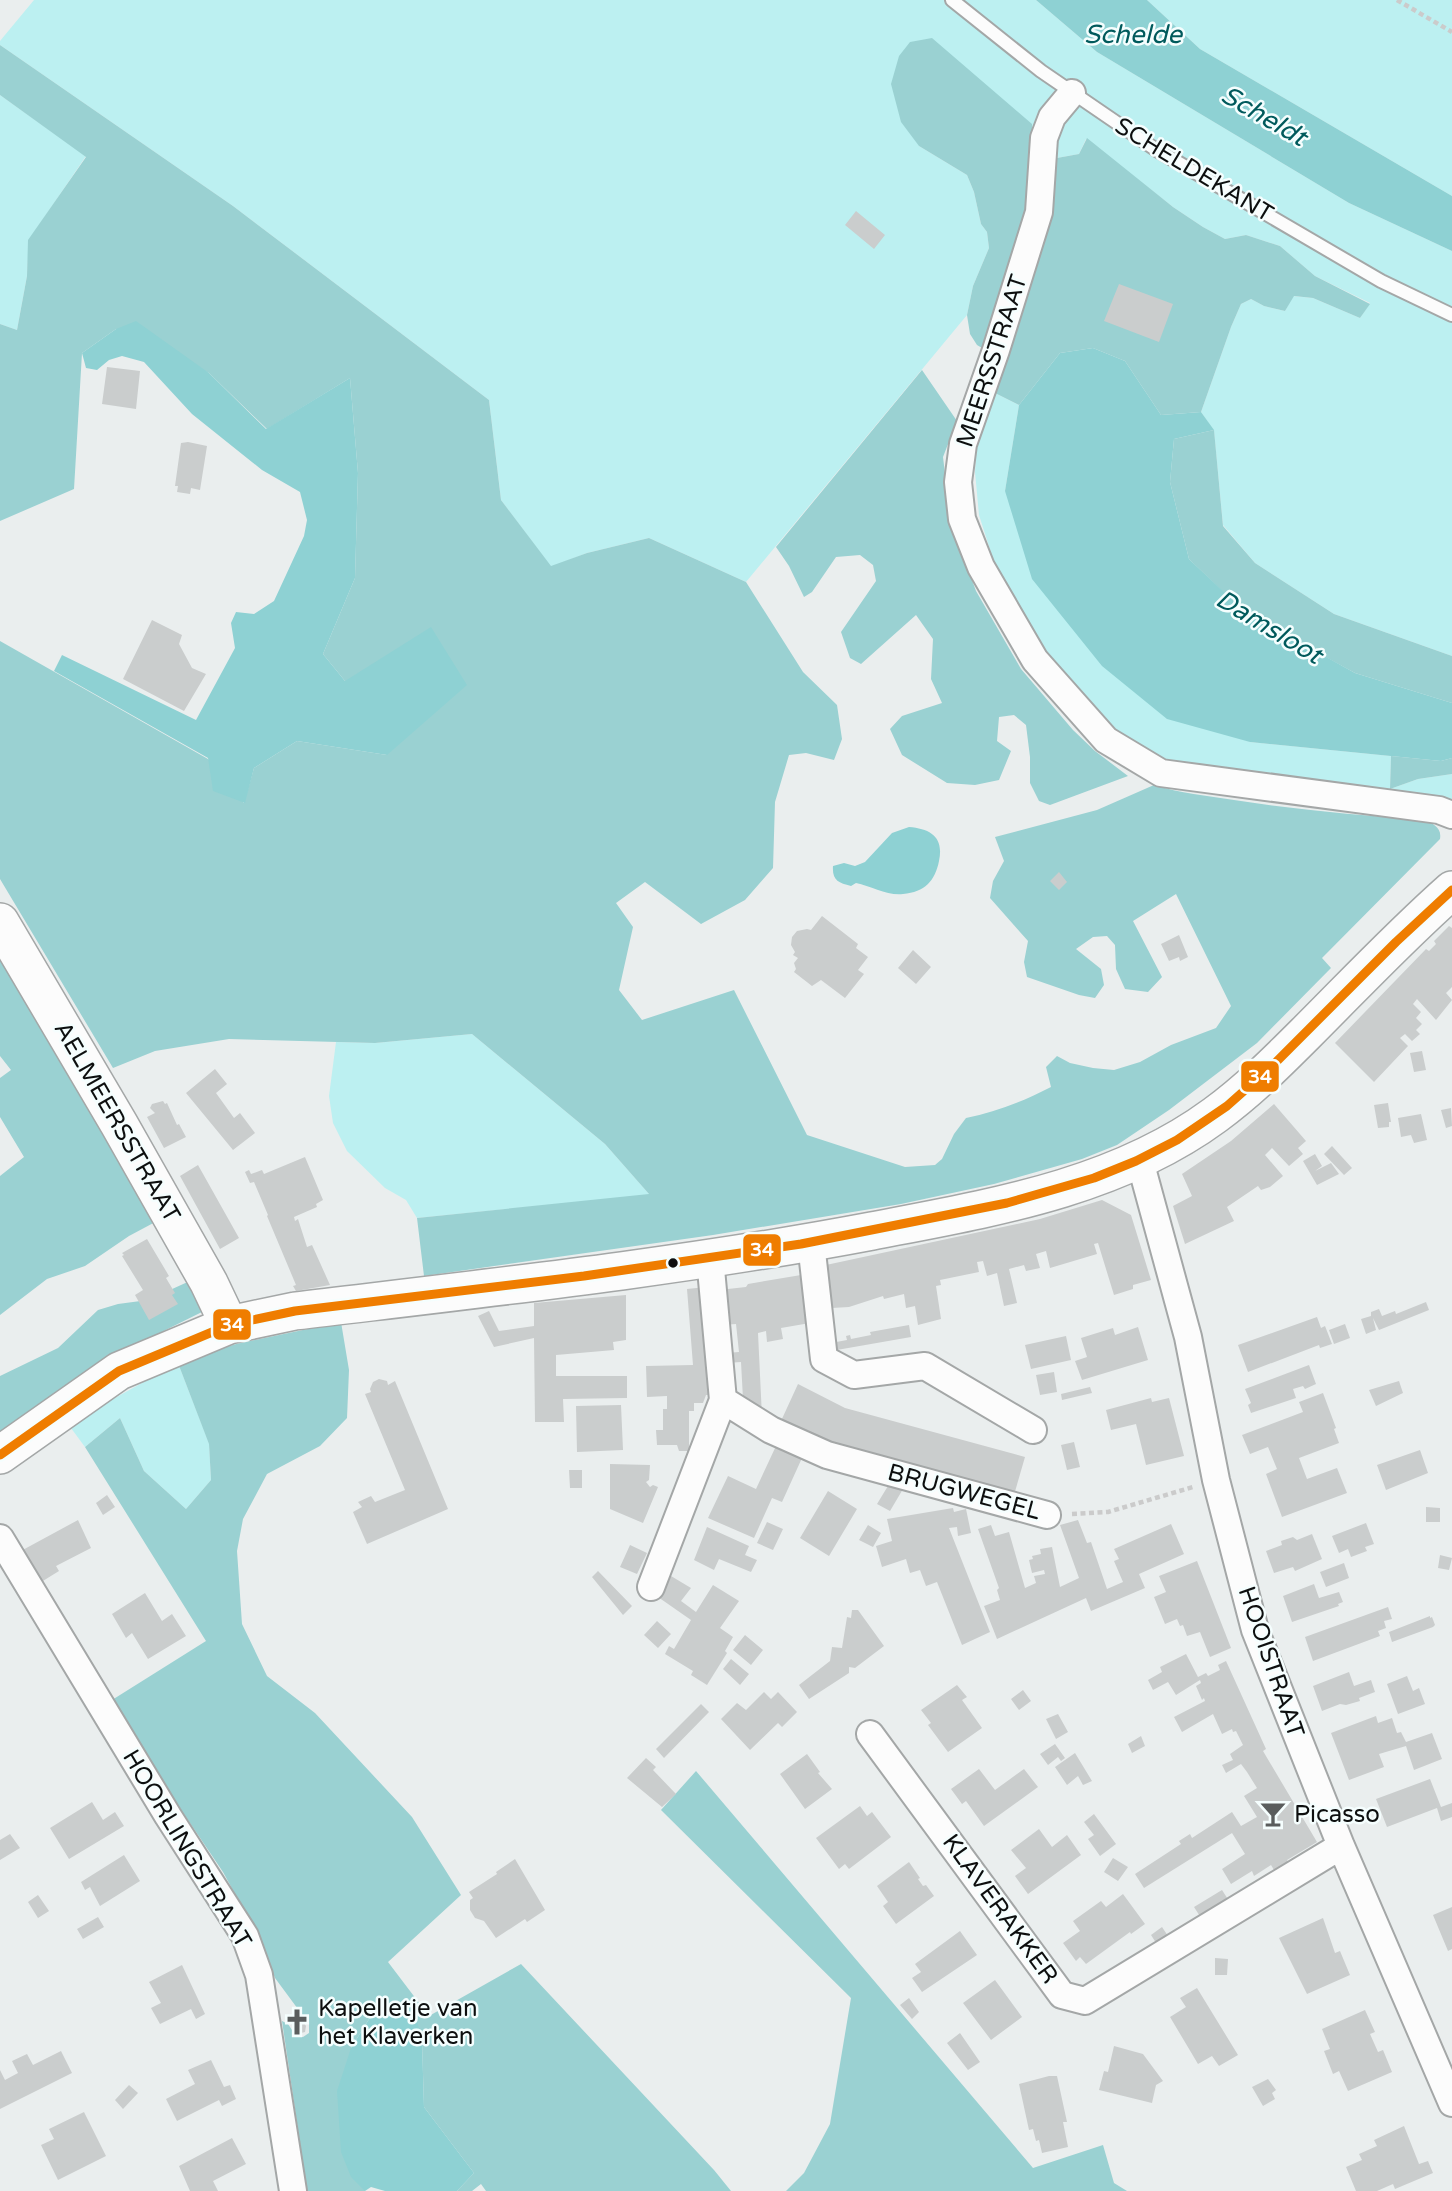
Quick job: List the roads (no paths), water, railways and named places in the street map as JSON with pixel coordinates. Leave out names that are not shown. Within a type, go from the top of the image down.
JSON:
[{"type":"main road","points":[[0,1455],[119,1371],[229,1325],[295,1311],[811,1243],[972,1212],[1042,1194],[1140,1161],[1215,1115],[1262,1076],[1452,890]]},
{"type":"main road","name":"AELMEERSSTRAAT","points":[[0,922],[140,1161],[209,1283],[229,1325]]},
{"type":"street","name":"MEERSSTRAAT","points":[[1072,93],[1052,117],[1044,138],[1039,212],[963,444],[958,482],[962,519],[981,567],[1035,660],[1106,740],[1161,774],[1439,810],[1452,815]]},
{"type":"street","name":"HOOISTRAAT","points":[[1140,1161],[1188,1337],[1216,1480],[1255,1630],[1340,1846],[1452,2102]]},
{"type":"street","points":[[811,1243],[824,1359],[854,1375],[925,1366],[1033,1430]]},
{"type":"street","points":[[652,1587],[723,1400],[710,1258]]},
{"type":"street","name":"BRUGWEGEL","points":[[723,1400],[771,1430],[827,1455],[1047,1515]]},
{"type":"street","name":"HOORLINGSTRAAT","points":[[0,1538],[168,1816],[245,1936],[259,1975],[293,2191]]},
{"type":"street","name":"KLAVERAKKER","points":[[870,1734],[1062,1995],[1085,2001],[1340,1846]]},
{"type":"lane","name":"SCHELDEKANT","points":[[952,0],[1072,93],[1154,149],[1381,281],[1452,315]]},
{"type":"water","name":"Schelde","points":[[1036,0],[1147,0],[1200,49],[1452,196],[1452,251],[1349,203],[1097,52]]},
{"type":"water","points":[[136,321],[209,373],[266,429],[350,378],[358,473],[355,578],[323,654],[345,681],[431,627],[467,685],[387,755],[297,741],[254,768],[245,803],[213,791],[208,758],[54,671],[62,655],[196,720],[235,648],[231,623],[236,612],[254,614],[274,601],[304,536],[307,520],[300,492],[262,470],[192,414],[144,362],[122,356],[109,360],[97,370],[86,368],[82,353],[116,329]]},
{"type":"water","name":"Damsloot","points":[[1093,348],[1125,361],[1161,415],[1201,412],[1214,430],[1174,439],[1170,482],[1189,559],[1245,612],[1355,673],[1452,703],[1452,758],[1441,761],[1250,742],[1167,719],[1102,666],[1032,579],[1005,491],[1019,405],[1060,353]]},
{"type":"water","points":[[909,827],[929,832],[938,840],[940,846],[935,874],[923,888],[911,893],[891,894],[856,883],[846,885],[835,878],[833,866],[844,863],[855,866],[865,862],[892,833]]},
{"type":"water","points":[[393,2010],[416,2017],[422,2040],[424,2107],[474,2173],[457,2191],[385,2191],[371,2187],[365,2191],[351,2177],[341,2152],[337,2091],[351,2048],[371,2016]]},
{"type":"place","name":"Picasso","points":[[1273,1814]]},
{"type":"place","name":"Kapelletje van het Klaverken","points":[[297,2022]]},
{"type":"water label","name":"Scheldt","points":[[1264,116]]}]
